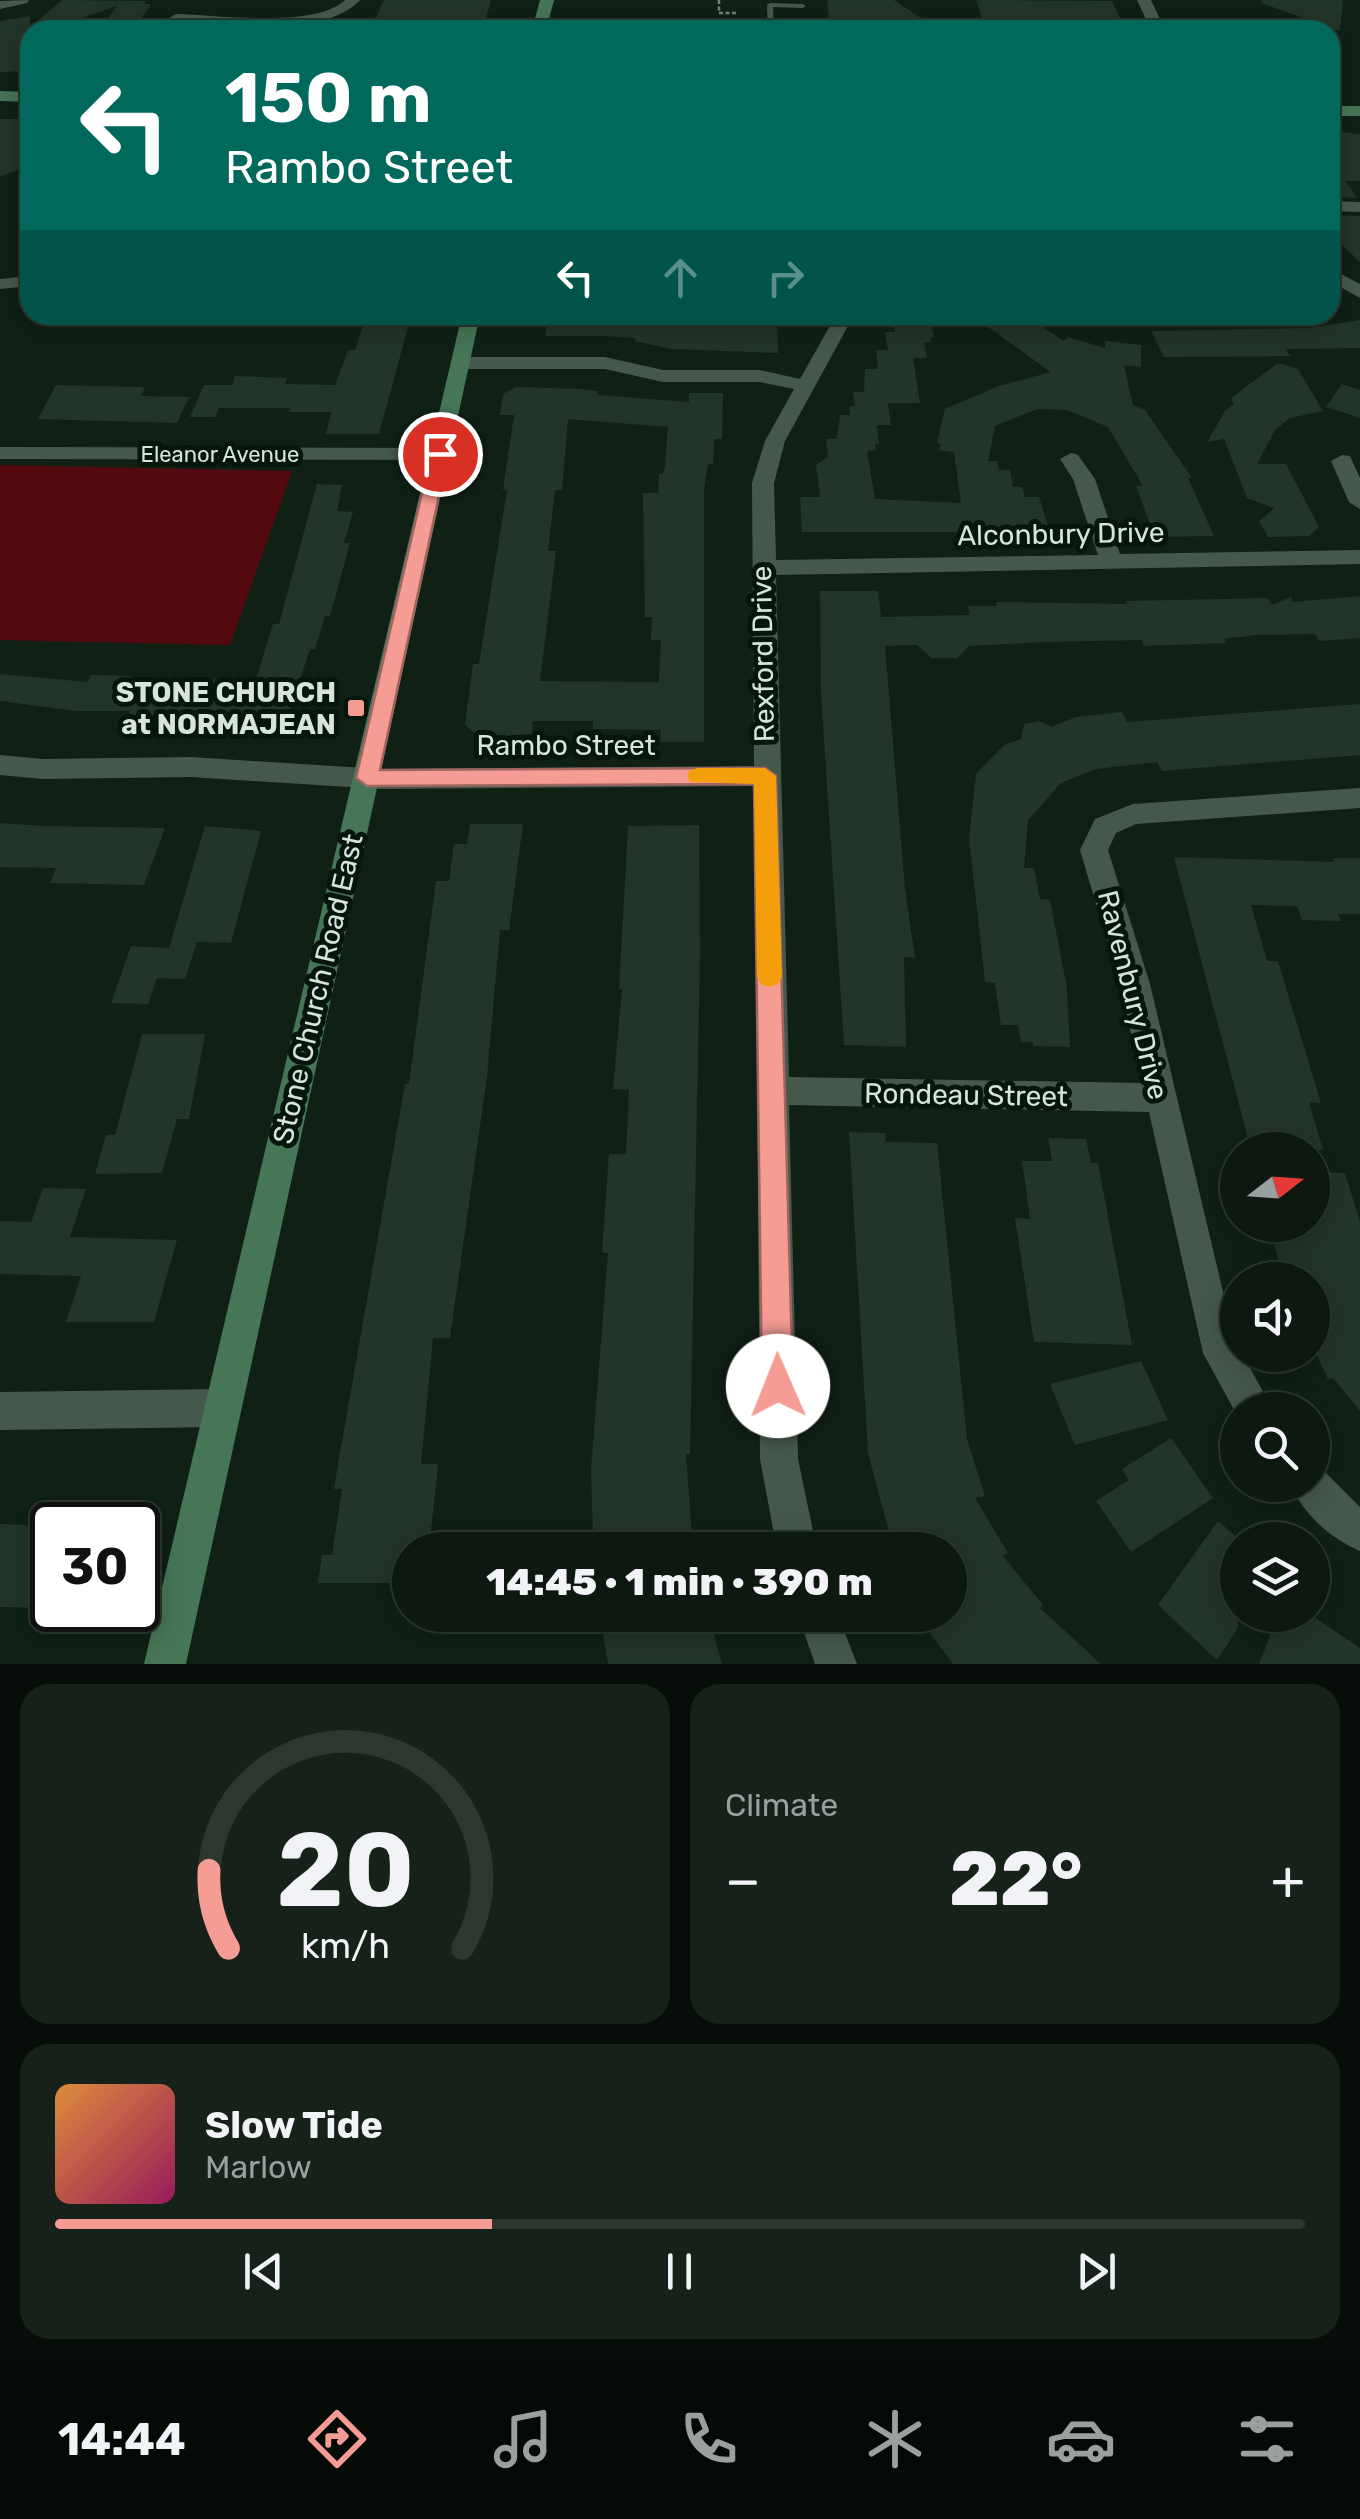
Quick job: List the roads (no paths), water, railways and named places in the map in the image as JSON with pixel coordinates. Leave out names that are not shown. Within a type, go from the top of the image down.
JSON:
[{"type":"main road","name":"Stone Church Road East","points":[[165,1664],[469,325]]},
{"type":"street","points":[[0,5],[22,0]]},
{"type":"street","points":[[310,20],[340,14],[349,9],[353,0]]},
{"type":"street","name":"Rexford Drive","points":[[793,1532],[779,1459],[763,483],[775,441],[840,325]]},
{"type":"street","points":[[460,363],[605,363],[663,376],[760,376],[806,386]]},
{"type":"street","name":"Eleanor Avenue","points":[[0,453],[440,454]]},
{"type":"street","points":[[1071,459],[1084,480],[1112,563]]},
{"type":"street","points":[[1342,461],[1360,502]]},
{"type":"street","name":"Alconbury Drive","points":[[762,568],[1360,556]]},
{"type":"street","name":"Rambo Street","points":[[0,764],[43,769],[192,768],[367,778],[765,776]]},
{"type":"street","name":"Ravenbury Drive","points":[[1243,1392],[1221,1354],[1135,984],[1094,850],[1105,826],[1133,814],[1360,798]]},
{"type":"street","name":"Rondeau Street","points":[[772,1091],[1160,1098]]},
{"type":"street","points":[[0,1411],[221,1408]]},
{"type":"street","points":[[1325,1502],[1360,1531]]},
{"type":"street","points":[[824,1632],[836,1664]]},
{"type":"lane","points":[[771,20],[770,5],[803,6]]},
{"type":"place","name":"STONE CHURCH at NORMAJEAN","points":[[356,708]]}]
